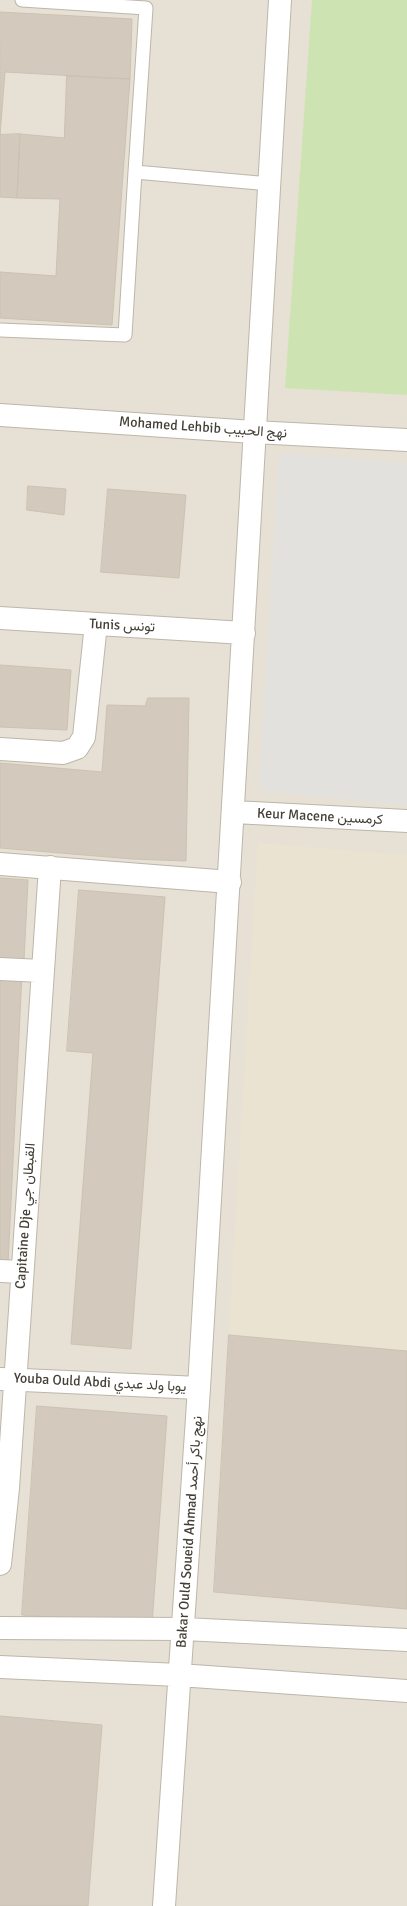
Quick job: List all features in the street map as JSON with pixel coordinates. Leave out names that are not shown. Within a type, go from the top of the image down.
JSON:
[{"type":"street","name":"Bakar Ould Soueid Ahmad نهج باكر أحمد","points":[[164,1906],[179,1675],[184,1629],[230,882],[254,432],[280,0]]},
{"type":"street","name":"Mohamed Lehbib نهج الحبيب","points":[[0,415],[254,432],[407,440]]},
{"type":"street","name":"Tunis تونس","points":[[0,618],[244,633]]},
{"type":"street","points":[[0,749],[64,753],[76,748],[84,737],[96,624]]},
{"type":"street","name":"Keur Macene كرمسين","points":[[234,812],[407,821]]},
{"type":"street","points":[[0,864],[230,882]]},
{"type":"street","name":"Capitaine Dje القبطان جي","points":[[0,1564],[7,1379],[22,1272],[50,868]]},
{"type":"street","points":[[0,969],[42,971]]},
{"type":"street","points":[[0,1271],[22,1272]]},
{"type":"street","name":"Youba Ould Abdi يوبا ولد عبدي","points":[[7,1379],[199,1388]]},
{"type":"street","points":[[0,1628],[184,1629],[407,1640]]},
{"type":"street","points":[[0,1667],[179,1675],[407,1691]]},
{"type":"lane","points":[[0,330],[124,335],[146,8],[22,0]]},
{"type":"lane","points":[[135,172],[270,184]]},
{"type":"shaded area","points":[[0,0],[407,0],[407,1906],[0,1906]]},
{"type":"shaded area","points":[[279,453],[407,463],[407,805],[259,791]]},
{"type":"shaded area","points":[[258,843],[407,855],[407,1351],[229,1335]]},
{"type":"green space","points":[[312,0],[407,0],[407,395],[285,388]]},
{"type":"building","points":[[0,12],[132,19],[130,79],[5,72],[0,135]]},
{"type":"building","points":[[67,76],[130,79],[112,325],[0,318],[0,272],[56,276],[60,199],[17,198],[20,134],[64,138]]},
{"type":"building","points":[[20,134],[17,198],[0,197],[0,135]]},
{"type":"building","points":[[28,486],[66,489],[64,515],[27,510]]},
{"type":"building","points":[[108,489],[186,495],[179,578],[101,572]]},
{"type":"building","points":[[0,665],[71,670],[67,730],[0,727]]},
{"type":"building","points":[[148,698],[189,698],[186,861],[132,859],[0,848],[0,763],[102,772],[107,705],[145,706]]},
{"type":"building","points":[[0,878],[28,880],[24,960],[0,960]]},
{"type":"building","points":[[79,890],[165,897],[131,1349],[71,1344],[93,1053],[67,1051]]},
{"type":"building","points":[[22,973],[8,1265],[0,1264],[0,974]]},
{"type":"building","points":[[229,1335],[407,1351],[407,1609],[214,1592]]},
{"type":"building","points":[[37,1406],[167,1416],[152,1625],[22,1615]]},
{"type":"building","points":[[0,1716],[102,1725],[88,1906],[0,1906]]}]
